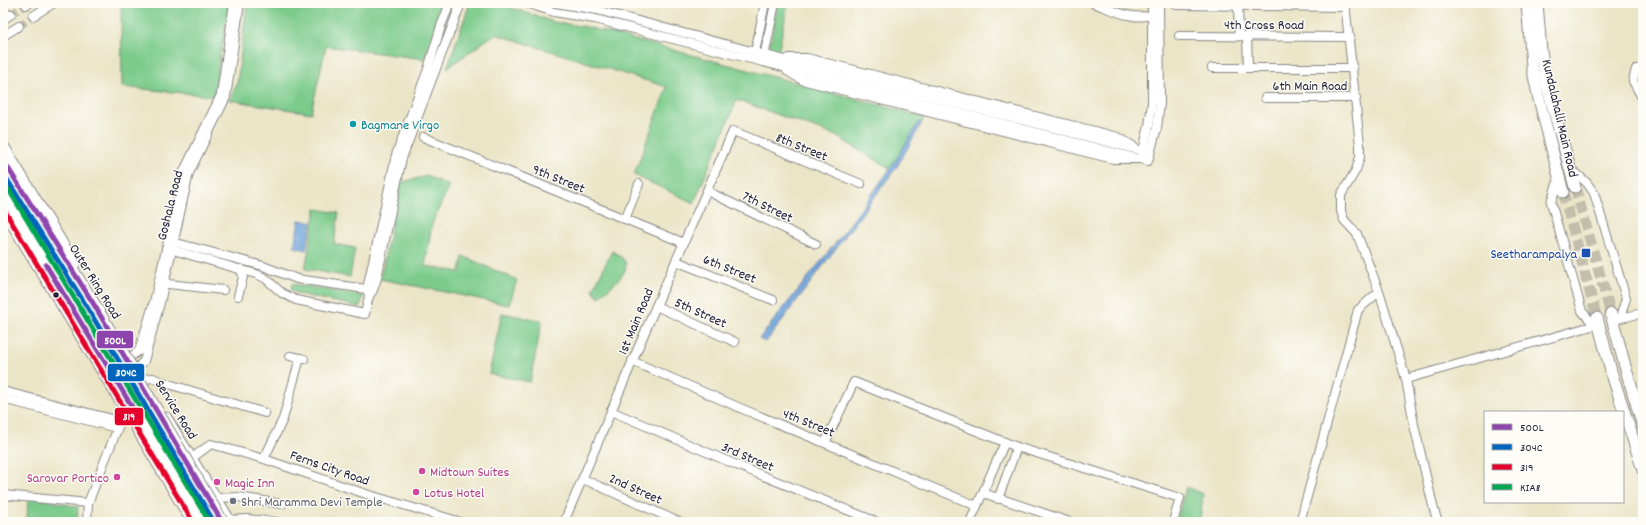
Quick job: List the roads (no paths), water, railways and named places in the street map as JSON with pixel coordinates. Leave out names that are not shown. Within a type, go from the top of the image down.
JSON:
[{"type":"highway","name":"Outer Ring Road","points":[[3,160],[229,521]]},
{"type":"highway","points":[[3,194],[201,522]]},
{"type":"main road","name":"Kundalahalli Main Road","points":[[1528,3],[1532,66],[1562,187]]},
{"type":"main road","name":"Kundalahalli Main Road","points":[[1538,3],[1540,51],[1546,82],[1575,188]]},
{"type":"main road","points":[[1615,318],[1624,366],[1643,426]]},
{"type":"main road","points":[[1597,323],[1624,411]]},
{"type":"main road","points":[[1624,411],[1643,470]]},
{"type":"street","points":[[33,16],[54,3]]},
{"type":"street","name":"Goshala Road","points":[[224,96],[234,3]]},
{"type":"street","name":"Goshala Road","points":[[136,368],[144,361],[169,245],[189,173],[224,96],[240,3]]},
{"type":"street","points":[[370,292],[396,156],[428,69],[441,26],[450,3]]},
{"type":"street","points":[[169,245],[265,278],[282,292],[296,300],[365,314],[402,158],[461,3]]},
{"type":"street","points":[[526,3],[554,12],[594,19],[764,58],[1112,147],[1145,154]]},
{"type":"street","points":[[556,3],[597,10],[754,56]]},
{"type":"street","points":[[754,56],[765,3]]},
{"type":"street","points":[[764,58],[775,3]]},
{"type":"street","points":[[1093,3],[1134,17],[1152,15]]},
{"type":"street","points":[[1145,154],[1152,103],[1152,3]]},
{"type":"street","points":[[1145,154],[1157,128],[1160,103],[1159,3]]},
{"type":"street","points":[[1238,4],[1248,68]]},
{"type":"street","points":[[1176,5],[1345,5],[1350,37],[1360,157],[1356,170],[1341,194],[1340,206],[1344,220],[1357,234],[1380,294],[1406,380],[1414,426],[1438,522]]},
{"type":"street","points":[[3,20],[11,14]]},
{"type":"street","points":[[3,36],[19,26]]},
{"type":"street","name":"4th Cross Road","points":[[1179,36],[1350,37]]},
{"type":"street","points":[[778,62],[807,58],[1118,137],[1145,154]]},
{"type":"street","points":[[778,62],[802,80],[1113,159],[1145,154]]},
{"type":"street","points":[[1212,68],[1353,68]]},
{"type":"street","points":[[1643,68],[1636,69],[1633,81],[1643,100]]},
{"type":"street","name":"6th Main Road","points":[[1265,98],[1356,98]]},
{"type":"street","name":"8th Street","points":[[733,131],[861,184]]},
{"type":"street","name":"1st Main Road","points":[[564,522],[632,361],[733,131]]},
{"type":"street","name":"9th Street","points":[[423,137],[684,243]]},
{"type":"street","name":"Service Road","points":[[3,143],[136,368],[217,498],[229,521]]},
{"type":"street","points":[[1571,174],[1576,173],[1587,182],[1594,193],[1626,298],[1615,318]]},
{"type":"street","points":[[625,219],[639,184]]},
{"type":"street","points":[[1562,187],[1556,184],[1551,202],[1582,311],[1597,323]]},
{"type":"street","name":"7th Street","points":[[707,192],[816,244]]},
{"type":"street","points":[[3,211],[191,522]]},
{"type":"street","points":[[169,245],[263,266],[297,279],[370,292]]},
{"type":"street","name":"6th Street","points":[[676,261],[773,300]]},
{"type":"street","points":[[238,296],[243,277],[241,269]]},
{"type":"street","points":[[161,284],[223,290]]},
{"type":"street","name":"Goshala Road","points":[[130,357],[139,351],[161,284]]},
{"type":"street","points":[[1300,522],[1358,310],[1374,296],[1380,294]]},
{"type":"street","name":"5th Street","points":[[656,306],[735,342]]},
{"type":"street","points":[[1615,318],[1643,313]]},
{"type":"street","points":[[1406,380],[1597,323]]},
{"type":"street","points":[[95,362],[123,344]]},
{"type":"street","points":[[264,459],[283,419],[302,358],[290,356]]},
{"type":"street","name":"4th Street","points":[[632,361],[977,506]]},
{"type":"street","points":[[143,379],[154,378],[162,382],[265,413]]},
{"type":"street","points":[[825,443],[854,382],[1017,447],[1180,498],[1173,522]]},
{"type":"street","points":[[3,391],[119,425]]},
{"type":"street","points":[[3,398],[119,425]]},
{"type":"street","points":[[87,522],[88,503],[125,411]]},
{"type":"street","name":"3rd Street","points":[[611,411],[739,466],[877,522]]},
{"type":"street","points":[[970,522],[1005,442]]},
{"type":"street","name":"Ferns City Road","points":[[192,458],[211,444],[264,459],[366,494],[461,522]]},
{"type":"street","points":[[998,499],[1017,447]]},
{"type":"street","points":[[165,478],[192,458]]},
{"type":"street","name":"2nd Street","points":[[583,479],[679,522]]},
{"type":"street","points":[[983,493],[1070,522]]},
{"type":"street","points":[[3,494],[88,503]]},
{"type":"street","points":[[217,498],[239,497],[282,504]]},
{"type":"street","points":[[229,521],[247,519],[277,522]]},
{"type":"water","points":[[919,122],[922,123],[896,168],[766,342],[759,339],[845,231],[890,169]]},
{"type":"water","points":[[299,220],[312,222],[306,250],[294,247]]},
{"type":"tunnel","points":[[11,14],[26,5]]},
{"type":"tunnel","points":[[19,26],[33,16]]},
{"type":"tunnel","points":[[1575,187],[1611,314]]},
{"type":"tunnel","points":[[1563,192],[1597,318]]},
{"type":"railway","points":[[3,169],[216,522]]},
{"type":"place","name":"Bagmane Virgo","points":[[353,124]]},
{"type":"place","name":"Seetharampalya","points":[[1586,253]]},
{"type":"place","name":"Midtown Suites","points":[[422,471]]},
{"type":"place","name":"Sarovar Portico","points":[[117,477]]},
{"type":"place","name":"Magic Inn","points":[[217,482]]},
{"type":"place","name":"Lotus Hotel","points":[[416,492]]},
{"type":"place","name":"Shri Maramma Devi Temple","points":[[233,501]]}]
